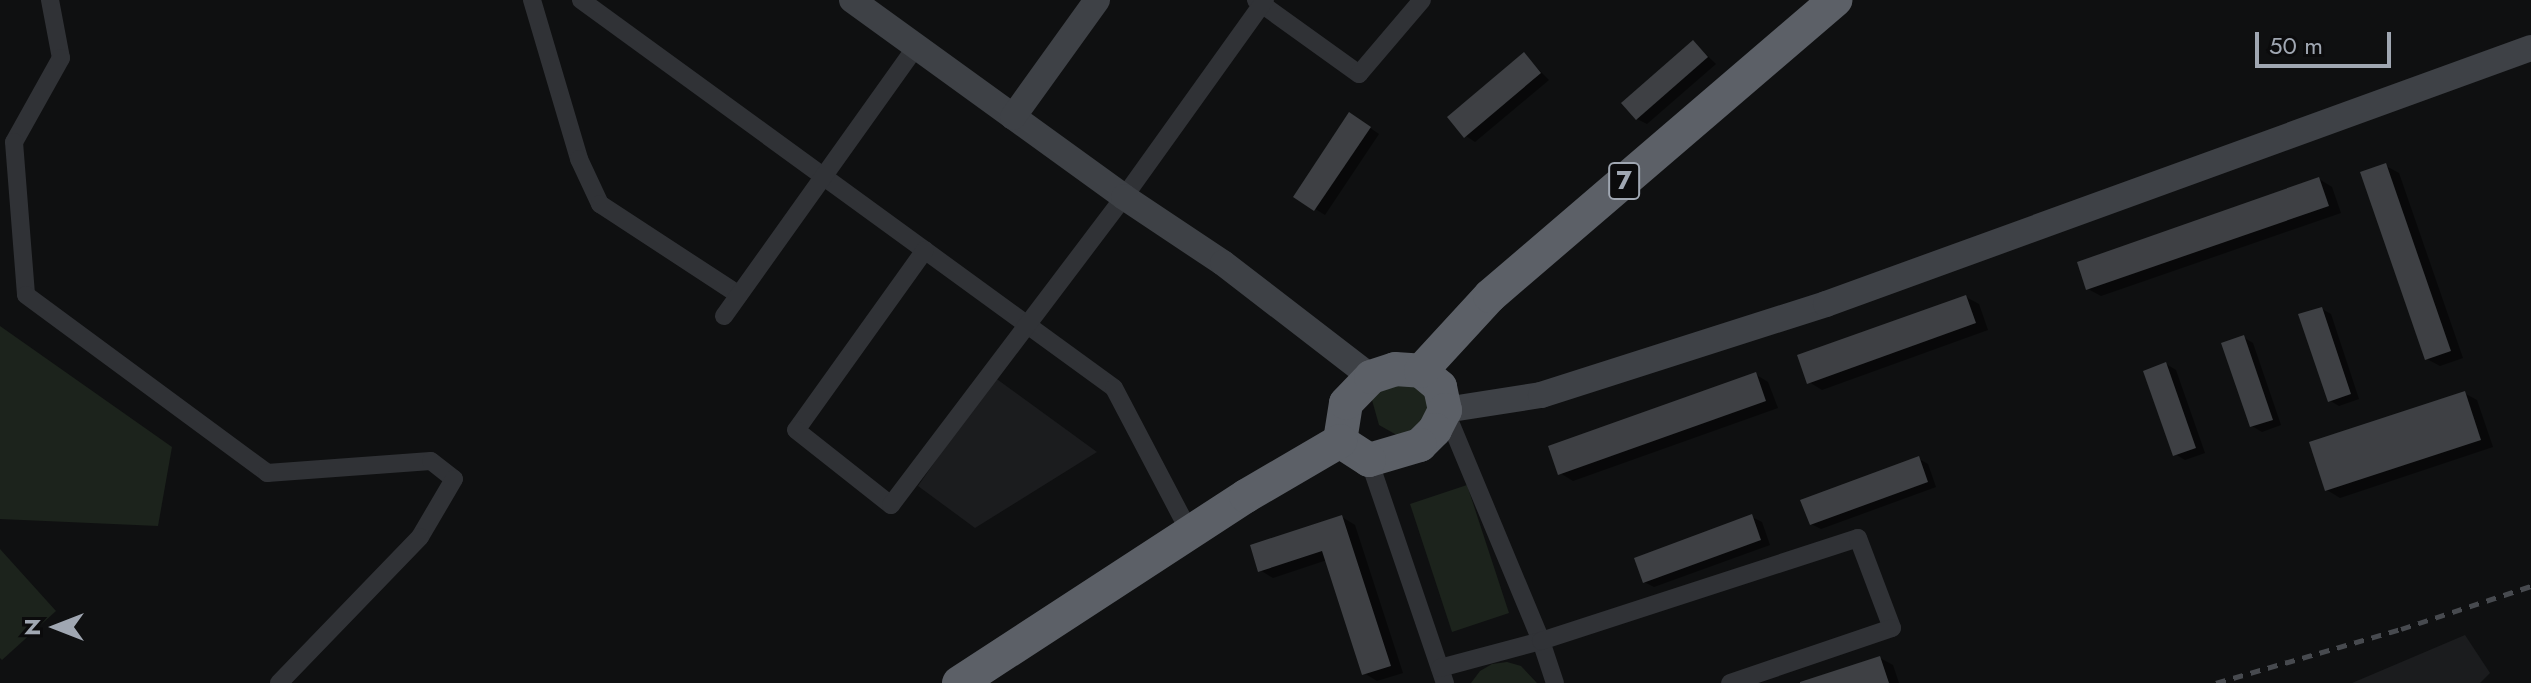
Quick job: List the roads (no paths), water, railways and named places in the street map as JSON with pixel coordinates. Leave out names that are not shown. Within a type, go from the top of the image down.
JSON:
[{"type":"highway","name":"7","points":[[1421,371],[1490,296],[1835,0]]},
{"type":"highway","points":[[959,683],[1190,533],[1340,441],[1346,403],[1371,377],[1395,369],[1421,371],[1440,387],[1445,410],[1435,430],[1420,445],[1369,460],[1340,441]]},
{"type":"street","points":[[50,0],[61,58],[14,142],[26,295],[267,473],[431,461],[454,479],[420,537],[279,683]]},
{"type":"street","points":[[532,0],[579,159],[600,204],[739,295]]},
{"type":"street","points":[[581,0],[1114,388],[1190,533]]},
{"type":"street","points":[[852,0],[1124,197],[1223,263],[1371,377]]},
{"type":"street","points":[[1013,117],[1097,0]]},
{"type":"street","points":[[925,250],[796,430],[891,505],[1124,197],[1261,1],[1359,74],[1422,0]]},
{"type":"street","points":[[724,316],[916,47]]},
{"type":"street","points":[[1555,683],[1541,641],[1445,410],[1541,395],[1826,304],[2531,48]]},
{"type":"street","points":[[1369,460],[1443,676],[1858,538],[1892,628],[1730,683]]},
{"type":"railway","points":[[2216,683],[2401,629],[2531,586]]}]
